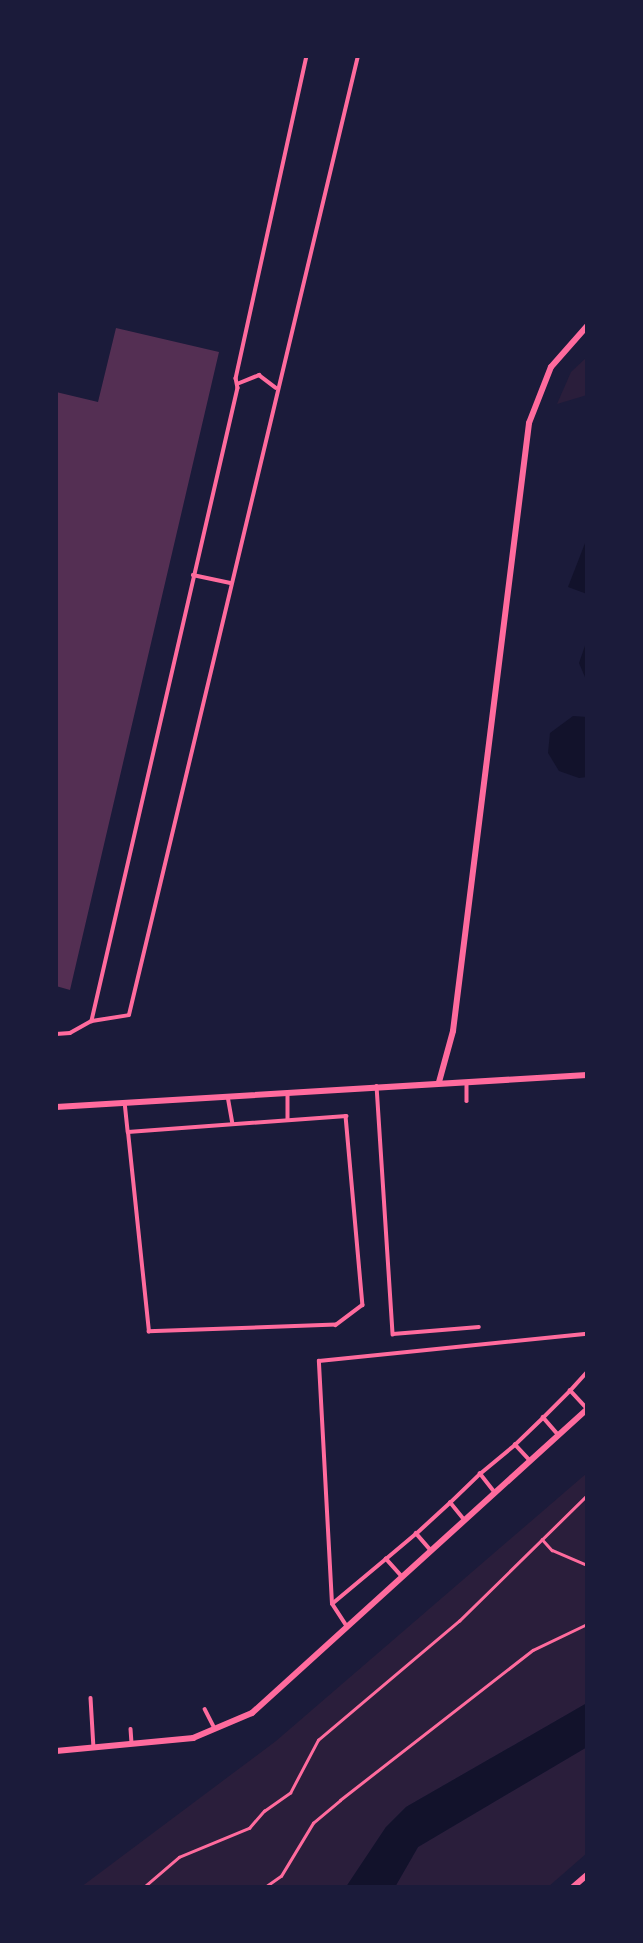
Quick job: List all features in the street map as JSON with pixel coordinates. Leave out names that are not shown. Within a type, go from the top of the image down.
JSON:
[{"type":"street","points":[[439,1082],[453,1031],[529,422],[551,367],[587,326]]},
{"type":"street","points":[[56,1107],[587,1075]]},
{"type":"street","points":[[56,1751],[193,1738],[252,1713],[587,1409]]},
{"type":"street","points":[[573,1887],[587,1875]]},
{"type":"lane","points":[[92,1021],[237,384],[307,56]]},
{"type":"lane","points":[[56,1034],[92,1021],[129,1015],[358,56]]},
{"type":"lane","points":[[237,384],[259,375],[277,389]]},
{"type":"lane","points":[[193,575],[230,583]]},
{"type":"lane","points":[[467,1081],[467,1100]]},
{"type":"lane","points":[[377,1086],[393,1334],[479,1326]]},
{"type":"lane","points":[[288,1092],[288,1121]]},
{"type":"lane","points":[[228,1096],[233,1124]]},
{"type":"lane","points":[[125,1102],[128,1132],[149,1332],[336,1325],[363,1306],[346,1116],[128,1132]]},
{"type":"lane","points":[[347,1627],[332,1604],[320,1361],[587,1334]]},
{"type":"lane","points":[[332,1604],[416,1534],[515,1445],[587,1372]]},
{"type":"lane","points":[[570,1391],[587,1409]]},
{"type":"lane","points":[[542,1418],[558,1436]]},
{"type":"lane","points":[[515,1445],[530,1461]]},
{"type":"lane","points":[[480,1474],[495,1493]]},
{"type":"lane","points":[[450,1503],[465,1520]]},
{"type":"lane","points":[[416,1534],[431,1551]]},
{"type":"lane","points":[[386,1559],[402,1577]]},
{"type":"lane","points":[[91,1698],[94,1748]]},
{"type":"lane","points":[[205,1709],[215,1729]]},
{"type":"lane","points":[[131,1729],[132,1744]]},
{"type":"path","points":[[144,1887],[179,1857],[250,1828],[264,1811],[290,1793],[318,1740],[459,1621],[587,1495]]},
{"type":"path","points":[[542,1539],[552,1550],[587,1565]]},
{"type":"path","points":[[265,1887],[281,1876],[313,1823],[340,1800],[533,1650],[587,1624]]},
{"type":"shaded area","points":[[587,357],[587,395],[557,404],[571,372]]},
{"type":"shaded area","points":[[587,538],[587,594],[568,587]]},
{"type":"shaded area","points":[[587,640],[587,682],[579,663]]},
{"type":"shaded area","points":[[573,716],[587,717],[587,777],[579,778],[559,771],[548,753],[550,733]]},
{"type":"shaded area","points":[[587,1473],[587,1703],[406,1807],[386,1827],[346,1887],[81,1887],[276,1741]]},
{"type":"shaded area","points":[[587,1703],[587,1747],[418,1847],[395,1887],[346,1887],[386,1827],[406,1807]]},
{"type":"shaded area","points":[[587,1747],[587,1853],[548,1887],[395,1887],[418,1847]]},
{"type":"building","points":[[116,328],[219,352],[70,990],[56,986],[56,392],[98,402]]}]
